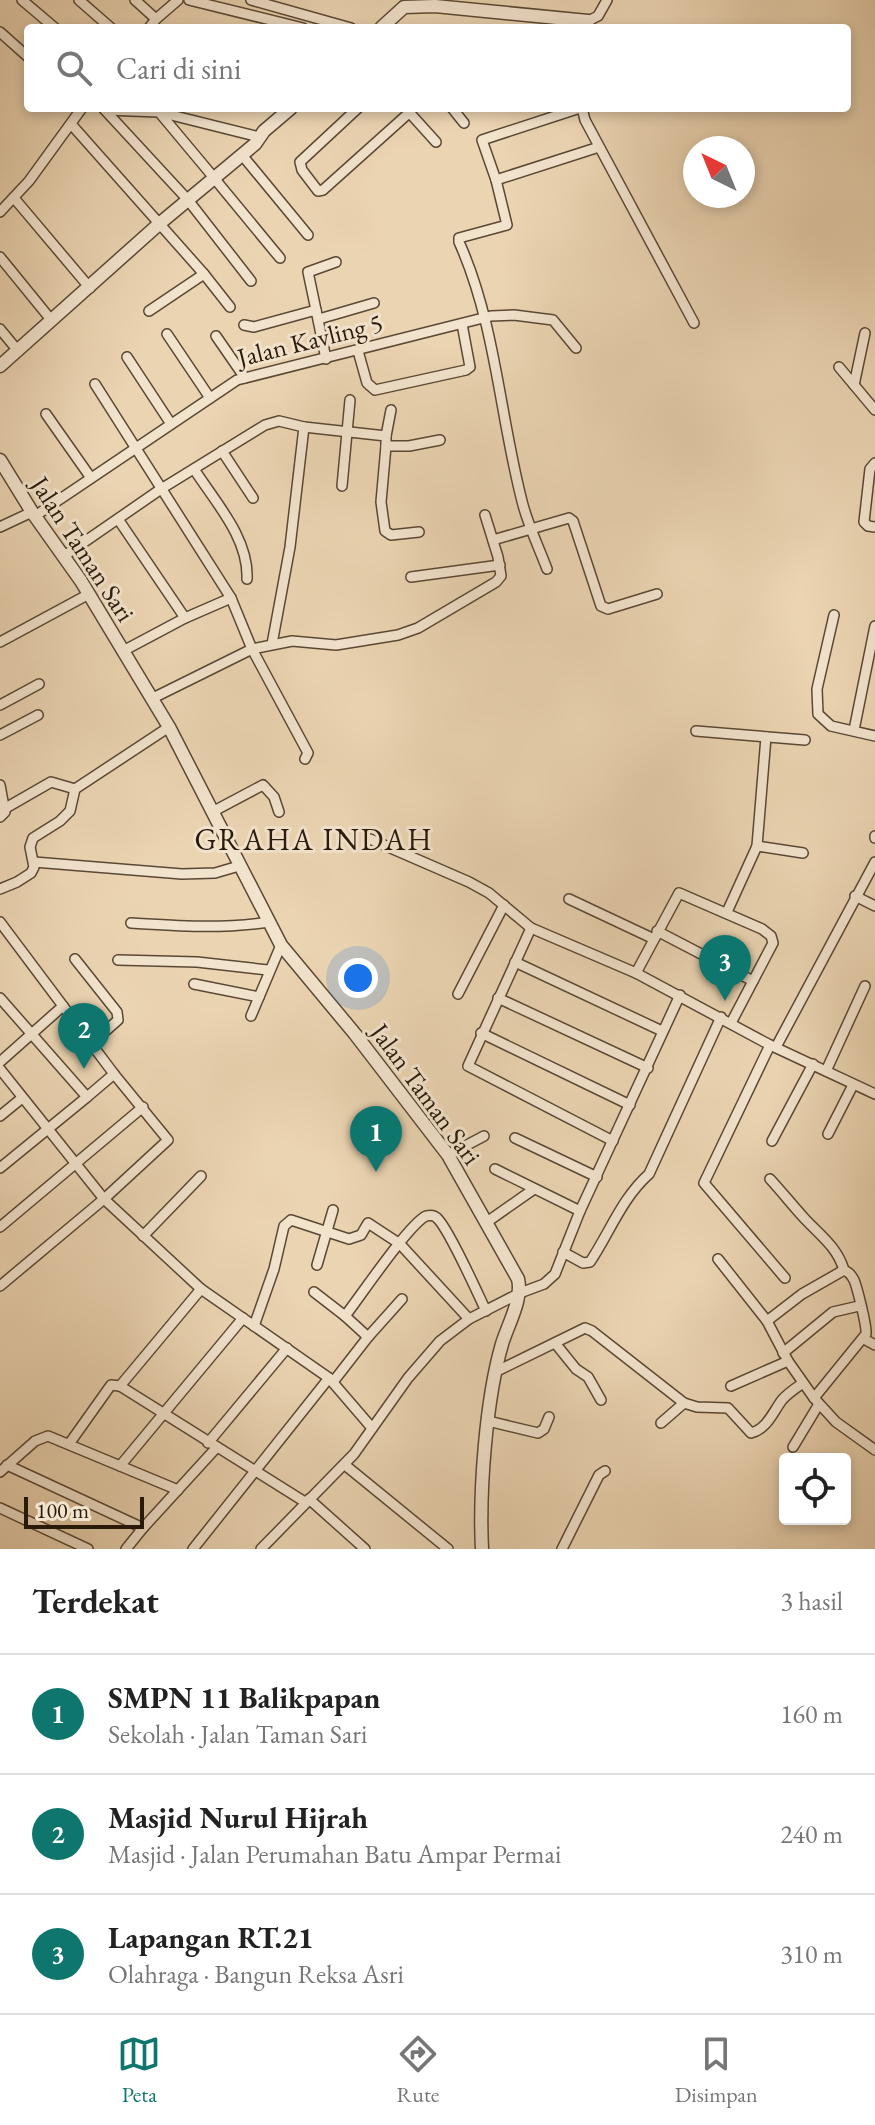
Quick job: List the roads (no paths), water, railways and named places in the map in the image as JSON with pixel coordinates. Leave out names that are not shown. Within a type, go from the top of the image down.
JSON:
[{"type":"street","points":[[22,0],[50,24]]},
{"type":"street","points":[[79,0],[106,24]]},
{"type":"street","points":[[135,0],[156,19]]},
{"type":"street","points":[[152,24],[178,0]]},
{"type":"street","points":[[189,0],[287,24]]},
{"type":"street","points":[[251,0],[337,24]]},
{"type":"street","points":[[384,24],[400,4],[435,3],[588,24],[598,16],[607,0]]},
{"type":"street","points":[[0,32],[24,53]]},
{"type":"street","points":[[0,212],[79,112]]},
{"type":"street","points":[[107,112],[186,198],[251,281]]},
{"type":"street","points":[[159,112],[259,136]]},
{"type":"street","points":[[159,112],[280,258]]},
{"type":"street","points":[[0,366],[158,222],[286,112]]},
{"type":"street","points":[[354,112],[300,162],[302,170],[318,191],[323,190],[406,112]]},
{"type":"street","points":[[410,112],[436,142]]},
{"type":"street","points":[[455,112],[464,123]]},
{"type":"street","points":[[547,569],[523,506],[487,317],[459,238],[507,225],[482,140],[569,112]]},
{"type":"street","points":[[582,112],[694,323]]},
{"type":"street","points":[[71,124],[230,307]]},
{"type":"street","points":[[212,176],[242,155],[259,136]]},
{"type":"street","points":[[496,180],[599,147]]},
{"type":"street","points":[[242,155],[308,235]]},
{"type":"street","points":[[14,198],[87,285]]},
{"type":"street","points":[[0,257],[48,316]]},
{"type":"street","points":[[326,359],[308,272],[336,262]]},
{"type":"street","points":[[149,311],[204,274]]},
{"type":"street","points":[[244,325],[254,327],[374,303]]},
{"type":"street","points":[[0,358],[29,338],[48,316],[67,304]]},
{"type":"street","name":"Jalan Kavling 5","points":[[0,527],[33,514],[231,383],[245,378],[487,317],[514,315],[553,320],[576,348]]},
{"type":"street","points":[[358,351],[367,383],[375,390],[466,370],[470,367],[470,359],[462,324]]},
{"type":"street","points":[[0,329],[14,346]]},
{"type":"street","points":[[854,385],[865,333]]},
{"type":"street","points":[[167,334],[210,398]]},
{"type":"street","points":[[216,336],[245,378]]},
{"type":"street","points":[[127,357],[171,424]]},
{"type":"street","points":[[839,367],[875,410]]},
{"type":"street","points":[[95,384],[231,598],[252,649],[308,753],[305,759]]},
{"type":"street","points":[[342,486],[350,400]]},
{"type":"street","points":[[391,410],[381,502],[385,531],[391,535],[419,532]]},
{"type":"street","points":[[46,414],[91,478]]},
{"type":"street","points":[[64,556],[161,489],[265,425],[279,421],[409,446],[440,440]]},
{"type":"street","points":[[272,644],[290,547],[304,427]]},
{"type":"street","points":[[222,451],[253,498]]},
{"type":"street","name":"Jalan Taman Sari","points":[[0,460],[89,594],[153,698],[281,945],[355,1034],[448,1155],[518,1279],[520,1293]]},
{"type":"street","points":[[875,463],[869,472],[864,522],[875,527]]},
{"type":"street","points":[[194,469],[244,548],[248,564],[247,579]]},
{"type":"street","points":[[153,698],[252,649],[305,641],[336,645],[398,635],[418,628],[496,582],[501,576],[485,515]]},
{"type":"street","points":[[493,540],[569,518],[573,521],[601,606],[608,609],[657,594]]},
{"type":"street","points":[[118,519],[185,618]]},
{"type":"street","points":[[411,577],[500,565]]},
{"type":"street","points":[[0,642],[89,594]]},
{"type":"street","points":[[123,651],[231,598]]},
{"type":"street","points":[[834,615],[822,661],[816,707],[818,714],[825,723],[875,736]]},
{"type":"street","points":[[854,730],[875,626]]},
{"type":"street","points":[[0,705],[39,684]]},
{"type":"street","points":[[0,735],[38,715]]},
{"type":"street","points":[[0,889],[31,873],[34,862],[30,847],[33,838],[70,811],[75,789],[169,727]]},
{"type":"street","points":[[696,731],[805,740]]},
{"type":"street","points":[[727,912],[757,846],[766,737]]},
{"type":"street","points":[[0,785],[2,813],[51,782],[75,789]]},
{"type":"street","points":[[214,811],[263,785],[274,797],[279,812]]},
{"type":"street","points":[[370,839],[469,882],[531,928],[636,973],[853,1085],[872,1093],[875,1081]]},
{"type":"street","points":[[757,846],[803,853]]},
{"type":"street","points":[[34,862],[182,874],[215,873],[239,866]]},
{"type":"street","points":[[785,1278],[704,1183],[773,1046],[875,862]]},
{"type":"street","points":[[636,973],[679,893],[769,933],[773,943],[731,1023]]},
{"type":"street","points":[[855,896],[875,906]]},
{"type":"street","points":[[569,899],[656,935],[753,981]]},
{"type":"street","points":[[458,994],[504,905]]},
{"type":"street","points":[[131,923],[200,927],[269,922]]},
{"type":"street","points":[[0,1286],[167,1142],[1,926]]},
{"type":"street","points":[[531,928],[468,1066],[613,1141]]},
{"type":"street","points":[[251,1016],[281,945]]},
{"type":"street","points":[[75,959],[117,1012],[118,1020],[92,1043]]},
{"type":"street","points":[[118,960],[197,962],[268,970]]},
{"type":"street","points":[[515,962],[662,1031]]},
{"type":"street","points":[[194,984],[259,997]]},
{"type":"street","points":[[826,1071],[865,986]]},
{"type":"street","points":[[261,1549],[345,1465],[432,1350],[469,1319],[520,1293],[536,1289],[551,1279],[680,995]]},
{"type":"street","points":[[0,998],[87,1097]]},
{"type":"street","points":[[498,998],[648,1068]]},
{"type":"street","points":[[0,1062],[63,1006]]},
{"type":"street","points":[[563,1252],[583,1263],[590,1262],[623,1205],[649,1174],[721,1017]]},
{"type":"street","points":[[481,1033],[630,1105]]},
{"type":"street","points":[[772,1141],[813,1064]]},
{"type":"street","points":[[0,1069],[104,1199],[201,1289],[331,1380],[372,1428]]},
{"type":"street","points":[[0,1168],[114,1074]]},
{"type":"street","points":[[828,1134],[853,1085]]},
{"type":"street","points":[[0,1116],[22,1098]]},
{"type":"street","points":[[0,1227],[143,1107]]},
{"type":"street","points":[[448,1155],[484,1136]]},
{"type":"street","points":[[515,1138],[597,1177]]},
{"type":"street","points":[[495,1169],[580,1211]]},
{"type":"street","points":[[143,1236],[201,1176]]},
{"type":"street","points":[[770,1179],[840,1257],[844,1270],[855,1281],[867,1328],[864,1339],[816,1401],[793,1447]]},
{"type":"street","points":[[487,1222],[534,1189]]},
{"type":"street","points":[[317,1265],[333,1210]]},
{"type":"street","points":[[345,1316],[400,1244],[427,1216],[437,1218],[486,1311]]},
{"type":"street","points":[[254,1326],[286,1222],[296,1220],[355,1239],[368,1223],[400,1244],[469,1319]]},
{"type":"street","points":[[718,1259],[767,1321],[786,1357],[816,1401],[836,1422],[875,1450]]},
{"type":"street","points":[[767,1321],[802,1294],[844,1270]]},
{"type":"street","points":[[120,1386],[201,1289]]},
{"type":"street","points":[[314,1292],[368,1337]]},
{"type":"street","points":[[482,1549],[488,1421],[495,1372],[520,1293]]},
{"type":"street","points":[[193,1549],[331,1380],[402,1299]]},
{"type":"street","points":[[731,1386],[786,1357],[833,1312],[859,1306]]},
{"type":"street","points":[[120,1466],[243,1318]]},
{"type":"street","points":[[495,1372],[581,1328],[592,1331],[684,1403],[697,1407],[728,1408],[751,1433],[772,1417],[782,1401],[803,1383]]},
{"type":"street","points":[[864,1339],[875,1345]]},
{"type":"street","points":[[555,1343],[576,1369],[588,1377],[601,1400]]},
{"type":"street","points":[[126,1549],[178,1490],[287,1348]]},
{"type":"street","points":[[69,1444],[111,1385],[120,1386],[212,1445],[307,1500],[365,1549]]},
{"type":"street","points":[[661,1423],[684,1403]]},
{"type":"street","points":[[488,1421],[538,1433],[544,1429],[549,1417]]},
{"type":"street","points":[[143,1528],[4,1468],[40,1437],[48,1436],[178,1490]]},
{"type":"street","points":[[345,1465],[448,1549]]},
{"type":"street","points":[[562,1549],[599,1475],[605,1471]]},
{"type":"street","points":[[1,1510],[88,1549]]},
{"type":"place","name":"Lapangan RT.21","points":[[725,1001]]},
{"type":"place","name":"Masjid Nurul Hijrah","points":[[84,1069]]},
{"type":"place","name":"SMPN 11 Balikpapan","points":[[376,1172]]},
{"type":"district","name":"GRAHA INDAH","points":[[314,839]]}]
